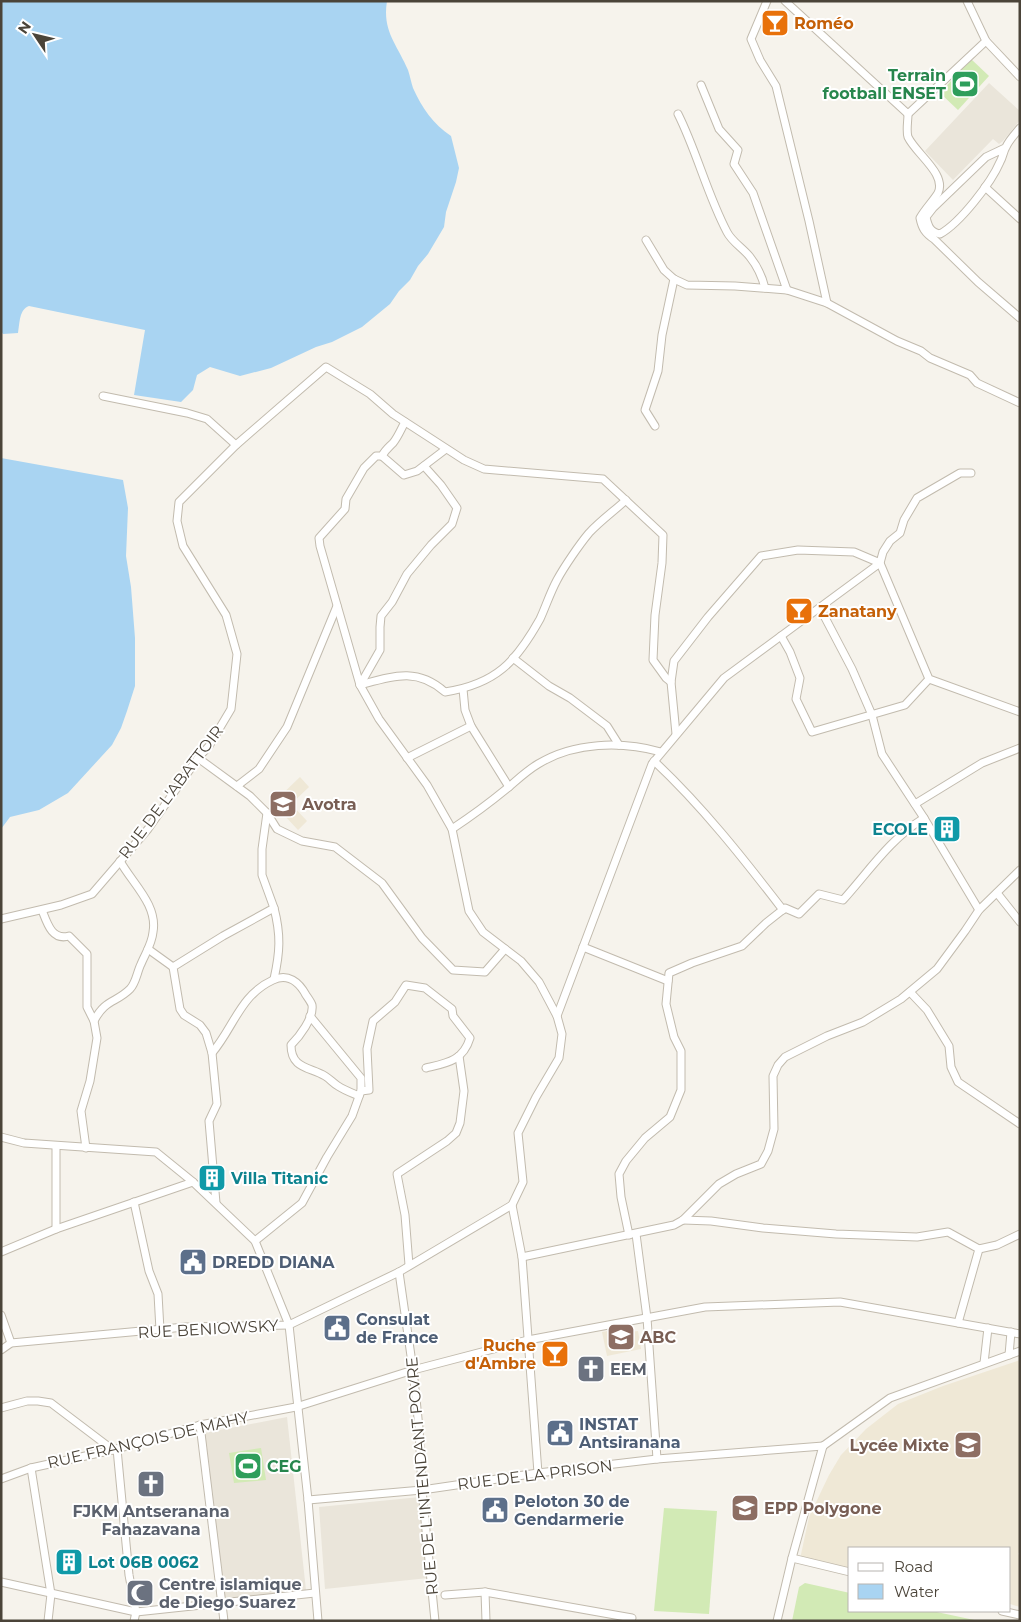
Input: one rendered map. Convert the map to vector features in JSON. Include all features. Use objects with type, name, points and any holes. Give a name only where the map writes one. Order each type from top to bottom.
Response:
[{"type":"street","points":[[767,1],[751,38],[760,60],[776,86],[827,303]]},
{"type":"street","points":[[785,1],[908,114]]},
{"type":"street","points":[[967,1],[986,41],[1020,77]]},
{"type":"street","points":[[986,41],[908,114],[907,134],[914,148],[935,170],[940,181],[938,192],[925,208],[920,218],[922,227],[978,282],[1020,318]]},
{"type":"street","points":[[701,85],[719,129],[738,150],[734,164],[753,193],[787,290]]},
{"type":"street","points":[[678,114],[695,151],[717,213],[728,235],[750,257],[761,273],[765,288]]},
{"type":"street","points":[[1005,148],[986,157],[933,208],[926,217],[929,228],[940,234],[948,230],[985,187],[1001,162],[1005,148],[1020,128]]},
{"type":"street","points":[[985,187],[1020,219]]},
{"type":"street","points":[[646,240],[664,270],[674,279],[687,285],[787,290],[827,303],[889,337],[921,351],[930,358],[970,374],[977,383],[1020,404]]},
{"type":"street","points":[[655,426],[645,410],[658,370],[662,335],[674,279]]},
{"type":"street","name":"RUE DE L'ABATTOIR","points":[[1,919],[42,910],[92,894],[148,829],[198,758],[209,746],[231,709],[237,654],[226,615],[183,546],[177,521],[180,502],[236,445],[326,367],[370,394],[392,414],[405,422]]},
{"type":"street","points":[[103,396],[187,413],[207,419],[236,445]]},
{"type":"street","points":[[382,456],[386,448],[396,438],[405,422],[464,460],[484,469],[603,479],[663,535],[662,564],[655,616],[653,660],[671,682]]},
{"type":"street","points":[[446,448],[417,471],[404,475],[382,456],[376,456],[364,468],[346,499],[345,509],[319,538],[360,685],[378,719],[427,785],[452,829],[469,910],[484,932],[521,961],[539,982],[557,1016],[562,1034],[559,1058],[518,1133],[523,1182],[512,1205],[522,1257],[538,1472]]},
{"type":"street","points":[[360,685],[380,650],[381,616],[392,602],[407,574],[431,545],[452,524],[457,508],[441,485],[424,466]]},
{"type":"street","points":[[557,1016],[654,762],[661,752],[724,678],[880,563],[883,552],[900,533],[904,520],[917,498],[960,472],[971,473]]},
{"type":"street","points":[[360,685],[388,677],[410,675],[435,683],[446,692],[463,689],[483,682],[500,672],[520,651],[540,619],[557,580],[589,534],[626,500]]},
{"type":"street","points":[[676,734],[671,682],[674,661],[708,617],[761,556],[798,550],[854,552],[880,563],[929,679],[1020,712]]},
{"type":"street","points":[[237,786],[259,769],[287,727],[337,606]]},
{"type":"street","points":[[820,608],[852,669],[872,715],[882,754],[924,818],[979,910]]},
{"type":"street","points":[[781,636],[790,652],[800,678],[796,699],[812,732],[905,705],[929,679]]},
{"type":"street","points":[[513,658],[607,726],[619,745]]},
{"type":"street","points":[[463,689],[464,710],[471,726],[509,787]]},
{"type":"street","points":[[407,758],[471,726]]},
{"type":"street","points":[[452,829],[482,809],[537,764],[562,752],[593,746],[619,745],[640,746],[661,752]]},
{"type":"street","points":[[915,804],[982,764],[1020,748]]},
{"type":"street","points":[[198,758],[250,796],[267,812],[278,829],[302,840],[336,847],[382,884],[422,938],[453,970],[485,972],[505,949]]},
{"type":"street","points":[[654,762],[690,797],[726,837],[783,910]]},
{"type":"street","points":[[267,812],[262,849],[262,875],[274,908],[280,938],[279,956],[274,979]]},
{"type":"street","points":[[657,1459],[647,1318],[633,1234],[622,1197],[619,1174],[626,1161],[645,1138],[670,1116],[681,1090],[681,1051],[674,1037],[666,1004],[669,973],[742,946],[785,908],[799,914],[819,894],[843,900],[892,841],[907,828],[924,818]]},
{"type":"street","points":[[94,1021],[100,1009],[132,988],[153,933],[154,920],[142,894],[120,861]]},
{"type":"street","points":[[522,1257],[674,1225],[683,1220],[719,1184],[736,1174],[761,1164],[768,1151],[774,1129],[773,1076],[778,1065],[785,1058],[827,1036],[863,1022],[901,1000],[937,969],[979,910],[1020,870]]},
{"type":"street","points":[[997,893],[1020,922]]},
{"type":"street","points":[[173,967],[223,936],[274,908]]},
{"type":"street","points":[[42,910],[50,930],[57,937],[69,936],[87,954],[87,1007],[94,1021],[97,1038],[90,1081],[81,1111],[86,1148]]},
{"type":"street","points":[[583,947],[668,981]]},
{"type":"street","points":[[148,949],[173,967],[180,1009],[184,1015],[200,1026],[206,1033],[212,1052],[217,1104],[209,1122],[216,1203]]},
{"type":"street","points":[[212,1052],[223,1041],[244,1003],[252,993],[274,979],[284,977],[293,979],[302,986],[312,1005],[310,1016],[298,1038],[291,1045],[291,1053],[299,1065],[326,1077],[336,1086],[360,1094],[369,1090],[367,1049],[373,1021],[395,1002],[406,986],[425,988],[452,1009],[453,1016],[470,1038],[467,1049],[453,1061],[426,1068]]},
{"type":"street","points":[[910,992],[927,1010],[949,1046],[951,1067],[958,1082],[1020,1124]]},
{"type":"street","points":[[255,1241],[302,1203],[352,1116],[360,1094],[361,1078],[310,1016]]},
{"type":"street","points":[[410,1265],[405,1215],[397,1174],[456,1133],[460,1123],[464,1091],[459,1056]]},
{"type":"street","points":[[1,1137],[24,1143],[156,1152],[193,1182],[255,1241],[288,1325],[308,1500],[314,1593],[318,1621]]},
{"type":"street","points":[[56,1146],[56,1229]]},
{"type":"street","points":[[1,1252],[56,1229],[193,1182]]},
{"type":"street","points":[[134,1202],[149,1271],[158,1294],[160,1330]]},
{"type":"street","name":"RUE BENIOWSKY","points":[[11,1343],[185,1327],[288,1325],[400,1272],[512,1205]]},
{"type":"street","points":[[683,1220],[711,1221],[763,1228],[836,1234],[917,1237],[948,1232],[979,1249],[997,1245],[1020,1234]]},
{"type":"street","points":[[958,1323],[979,1249]]},
{"type":"street","name":"RUE DE L'INTENDANT POVRE","points":[[400,1272],[419,1428],[422,1490],[435,1621]]},
{"type":"street","name":"RUE FRANÇOIS DE MAHY","points":[[1,1479],[31,1468],[115,1449],[200,1425],[296,1407],[413,1370],[528,1340],[706,1307],[840,1302],[1020,1334]]},
{"type":"street","points":[[1,1315],[11,1343],[1,1350]]},
{"type":"street","points":[[984,1364],[988,1328]]},
{"type":"street","points":[[1009,1354],[1011,1332]]},
{"type":"street","points":[[777,1621],[792,1558],[823,1446],[890,1398],[1020,1351]]},
{"type":"street","points":[[1,1408],[28,1401],[51,1403],[115,1449],[129,1575],[136,1612],[134,1621]]},
{"type":"street","points":[[200,1425],[224,1621]]},
{"type":"street","name":"RUE DE LA PRISON","points":[[308,1500],[422,1490],[538,1472],[657,1459],[823,1446]]},
{"type":"street","points":[[31,1468],[51,1594],[48,1621]]},
{"type":"street","points":[[792,1558],[848,1572]]},
{"type":"street","points":[[1,1582],[136,1612],[314,1593]]},
{"type":"street","points":[[445,1595],[485,1592],[632,1618]]},
{"type":"street","points":[[485,1592],[486,1621]]},
{"type":"street","points":[[1006,1612],[1020,1615]]},
{"type":"shaded area","points":[[989,83],[1020,111],[1020,120],[1003,141],[999,144],[993,139],[953,180],[925,151]]},
{"type":"shaded area","name":"Avotra","points":[[300,777],[309,787],[291,804],[307,821],[298,830],[273,803]]},
{"type":"shaded area","name":"ABC","points":[[629,1324],[630,1332],[638,1331],[641,1349],[607,1356],[602,1332],[607,1331],[607,1328]]},
{"type":"shaded area","name":"Lycée Mixte","points":[[1020,1360],[1020,1551],[1018,1554],[1020,1555],[1020,1607],[1011,1604],[1011,1547],[848,1547],[848,1570],[800,1559],[809,1517],[841,1455],[866,1429],[898,1404],[943,1386]]},
{"type":"shaded area","points":[[287,1417],[306,1590],[221,1600],[200,1434]]},
{"type":"shaded area","points":[[420,1497],[428,1578],[325,1589],[319,1507]]},
{"type":"green space","name":"Terrain football ENSET","points":[[971,59],[989,76],[958,110],[940,93]]},
{"type":"green space","name":"CEG","points":[[261,1448],[266,1480],[234,1483],[229,1453]]},
{"type":"green space","points":[[664,1508],[717,1511],[709,1614],[654,1611]]},
{"type":"green space","points":[[805,1583],[848,1593],[848,1612],[937,1612],[979,1621],[792,1621],[799,1587]]},
{"type":"water","points":[[1,1],[387,1],[386,12],[389,29],[408,70],[413,88],[429,115],[451,136],[459,168],[446,212],[444,227],[410,280],[390,304],[362,327],[271,368],[240,376],[210,367],[197,375],[193,390],[181,402],[134,395],[145,330],[29,306],[23,310],[18,333],[3,334],[1,331]]},
{"type":"water","points":[[1,458],[123,480],[128,508],[126,556],[131,587],[135,638],[135,686],[121,728],[112,745],[68,793],[39,810],[10,817],[1,829]]},
{"type":"place","name":"Roméo","points":[[775,23]]},
{"type":"place","name":"Terrain football ENSET","points":[[965,84]]},
{"type":"place","name":"Zanatany","points":[[799,611]]},
{"type":"place","name":"Avotra","points":[[283,804]]},
{"type":"place","name":"ECOLE","points":[[947,829]]},
{"type":"place","name":"Villa Titanic","points":[[212,1178]]},
{"type":"place","name":"DREDD DIANA","points":[[193,1262]]},
{"type":"place","name":"Consulat de France","points":[[337,1328]]},
{"type":"place","name":"ABC","points":[[621,1337]]},
{"type":"place","name":"Ruche d'Ambre","points":[[555,1354]]},
{"type":"place","name":"EEM","points":[[591,1369]]},
{"type":"place","name":"INSTAT Antsiranana","points":[[560,1433]]},
{"type":"place","name":"Lycée Mixte","points":[[968,1445]]},
{"type":"place","name":"CEG","points":[[248,1466]]},
{"type":"place","name":"FJKM Antseranana Fahazavana","points":[[151,1484]]},
{"type":"place","name":"EPP Polygone","points":[[745,1508]]},
{"type":"place","name":"Peloton 30 de Gendarmerie","points":[[495,1510]]},
{"type":"place","name":"Lot 06B 0062","points":[[69,1562]]},
{"type":"place","name":"Centre islamique de Diego Suarez","points":[[140,1593]]}]
